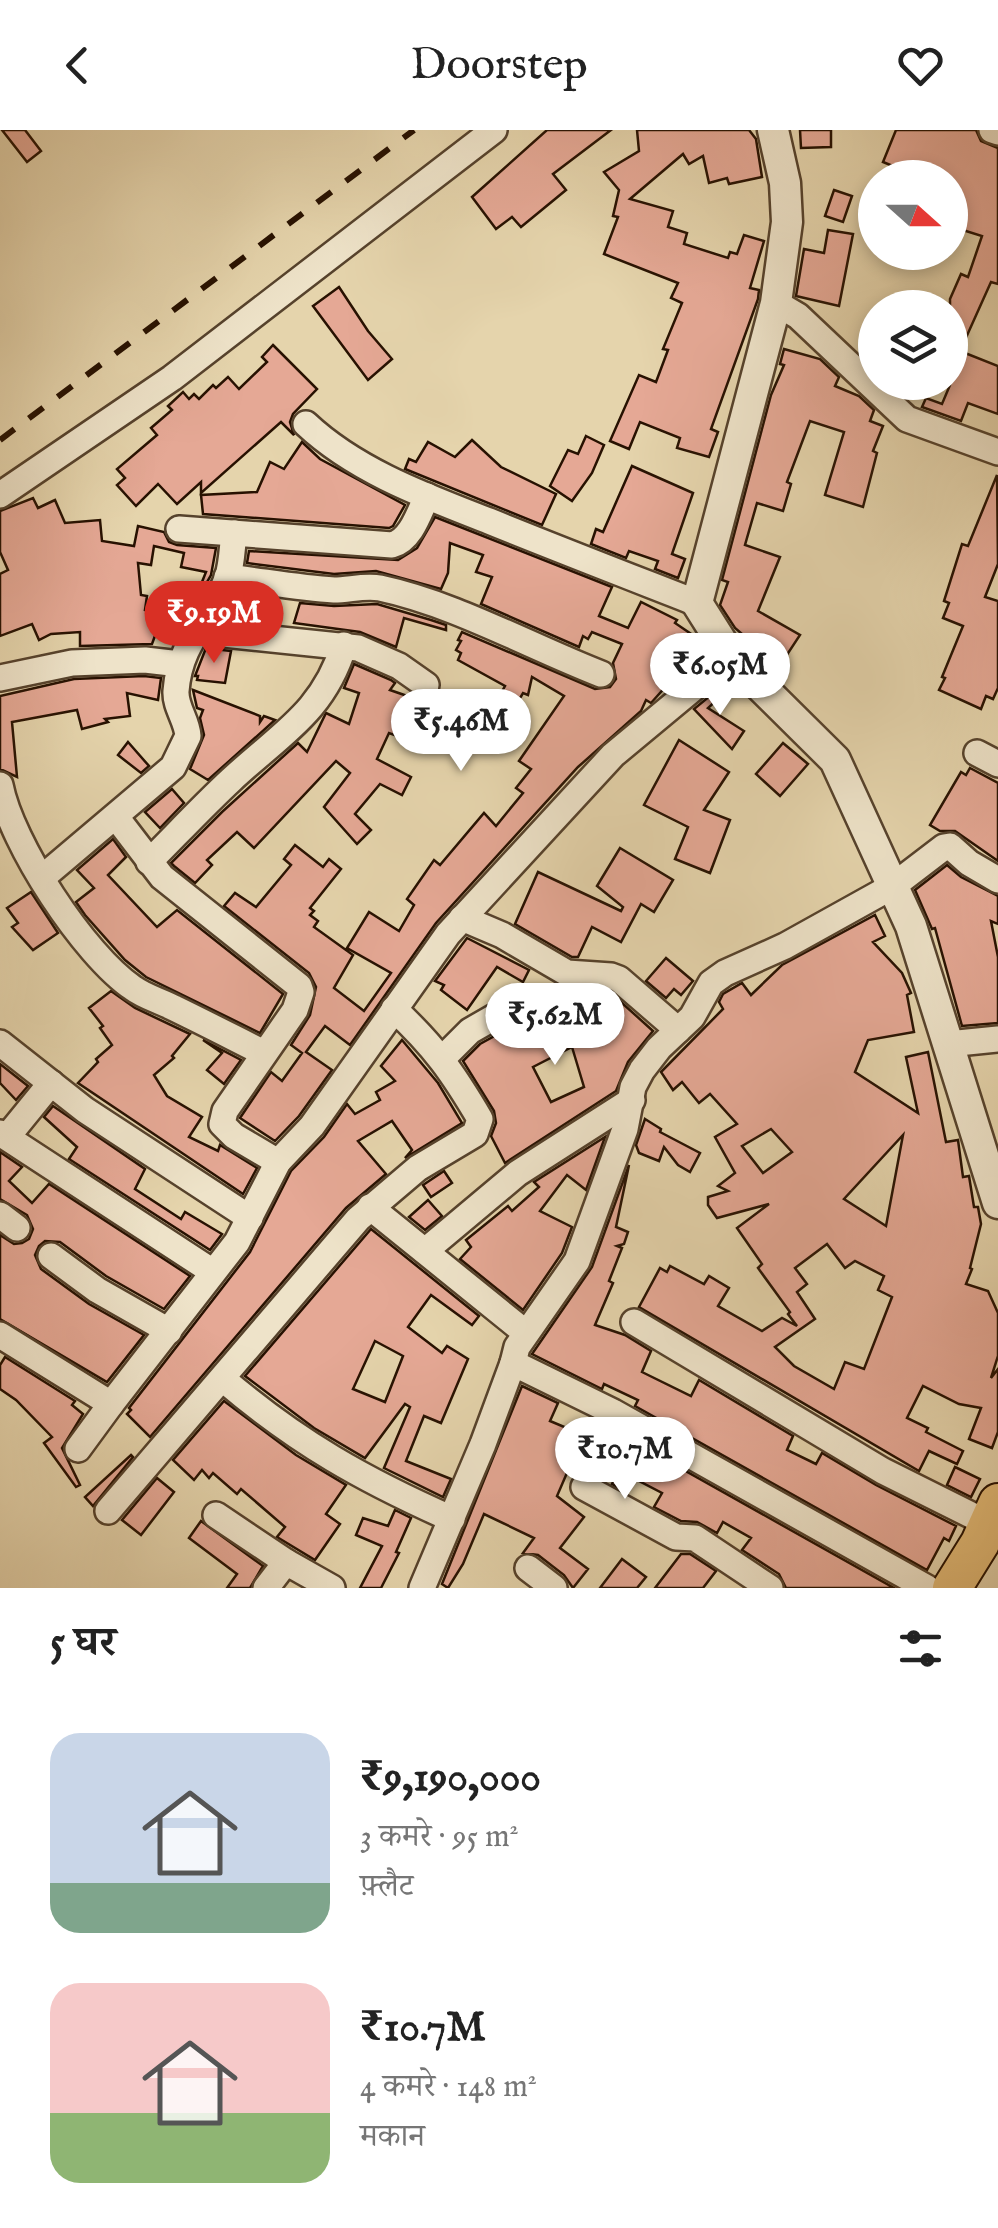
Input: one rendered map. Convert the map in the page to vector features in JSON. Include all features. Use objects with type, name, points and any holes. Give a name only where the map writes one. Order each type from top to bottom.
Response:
[{"type":"main road","points":[[952,1588],[994,1514]]},
{"type":"street","points":[[0,494],[172,378],[494,130]]},
{"type":"street","points":[[697,603],[776,304],[787,222],[785,183],[773,130]]},
{"type":"street","points":[[776,304],[798,316],[907,420],[998,452]]},
{"type":"street","points":[[306,424],[352,458],[427,496],[697,603],[731,657],[835,760],[910,926],[998,1203]]},
{"type":"street","points":[[178,529],[400,544],[427,496]]},
{"type":"street","points":[[43,877],[173,767],[184,746],[187,728],[176,696],[180,664],[227,577],[234,533]]},
{"type":"street","points":[[227,577],[337,590],[373,586],[416,596],[601,674]]},
{"type":"street","points":[[195,631],[344,645],[378,655],[426,685]]},
{"type":"street","points":[[149,862],[319,700],[335,675],[344,645]]},
{"type":"street","points":[[78,1449],[237,1242],[278,1162],[312,1126],[462,918],[613,755],[731,657]]},
{"type":"street","points":[[0,678],[72,662],[145,660],[180,664]]},
{"type":"street","points":[[0,785],[11,826],[68,916],[115,975],[137,992],[264,1053]]},
{"type":"street","points":[[116,817],[162,877],[299,986],[300,999],[295,1010],[225,1112],[222,1124],[234,1136],[278,1162]]},
{"type":"street","points":[[422,1588],[526,1333],[577,1261],[628,1120],[633,1087],[642,1070],[692,1016],[711,983],[894,886],[944,847],[950,846],[998,880]]},
{"type":"street","points":[[462,918],[502,935],[567,973],[619,980],[678,1030]]},
{"type":"street","points":[[442,1058],[470,1031],[526,998]]},
{"type":"street","points":[[108,1512],[370,1207],[418,1168],[475,1134],[480,1119],[442,1058],[394,1010]]},
{"type":"street","points":[[948,1044],[998,1039]]},
{"type":"street","points":[[0,1043],[85,1110],[250,1218]]},
{"type":"street","points":[[51,1084],[3,1135],[213,1272]]},
{"type":"street","points":[[424,1252],[518,1172],[632,1100]]},
{"type":"street","points":[[370,1207],[526,1333]]},
{"type":"street","points":[[51,1256],[98,1290],[169,1332]]},
{"type":"street","points":[[634,1322],[884,1471],[994,1514]]},
{"type":"street","points":[[0,1335],[111,1404]]},
{"type":"street","points":[[513,1362],[612,1412],[927,1588]]},
{"type":"street","points":[[224,1380],[317,1452],[452,1519]]},
{"type":"street","points":[[584,1487],[676,1538],[695,1538],[770,1588]]},
{"type":"street","points":[[216,1515],[332,1588]]},
{"type":"street","points":[[266,1588],[286,1562]]},
{"type":"street","points":[[528,1568],[554,1588]]},
{"type":"building","points":[[2,130],[25,130],[41,151],[27,162]]},
{"type":"building","points":[[547,130],[611,130],[553,174],[566,190],[521,227],[512,217],[496,229],[472,197]]},
{"type":"building","points":[[637,130],[749,130],[756,139],[762,177],[729,184],[727,178],[709,183],[703,156],[689,164],[683,154],[630,199],[673,211],[668,227],[687,233],[684,244],[728,258],[730,252],[737,254],[744,235],[764,241],[750,288],[759,290],[758,299],[711,429],[718,432],[709,457],[677,448],[680,438],[640,422],[629,449],[610,441],[639,375],[656,382],[668,350],[663,349],[682,303],[671,298],[678,283],[604,254],[618,217],[613,216],[619,190],[604,172],[639,151]]},
{"type":"building","points":[[800,130],[831,130],[831,147],[801,148]]},
{"type":"building","points":[[896,130],[976,130],[981,141],[998,148],[998,284],[991,282],[968,333],[968,290],[954,290],[961,274],[968,277],[982,236],[968,232],[968,160],[884,160]]},
{"type":"building","points":[[834,190],[852,196],[843,222],[825,216]]},
{"type":"building","points":[[828,230],[853,234],[839,306],[796,296],[804,249],[824,253]]},
{"type":"building","points":[[339,287],[392,359],[368,380],[313,306]]},
{"type":"building","points":[[273,345],[317,389],[293,414],[290,422],[294,435],[281,422],[201,493],[201,482],[177,504],[158,484],[136,506],[117,485],[125,478],[117,469],[157,435],[151,428],[172,410],[168,406],[183,392],[189,399],[194,394],[199,399],[228,377],[239,389],[267,362],[262,357]]},
{"type":"building","points":[[784,349],[820,359],[839,377],[835,386],[858,396],[858,400],[874,410],[870,421],[883,426],[873,451],[877,453],[863,507],[825,495],[844,432],[810,421],[787,482],[791,484],[783,511],[757,503],[745,545],[780,557],[758,611],[800,635],[777,670],[746,645],[749,640],[735,628],[720,605],[728,582],[722,580],[771,395],[784,365],[780,364]]},
{"type":"building","points":[[968,354],[998,366],[998,414],[968,403],[961,421],[922,407],[925,400],[942,404],[944,400],[968,400]]},
{"type":"building","points":[[586,436],[604,445],[592,473],[572,501],[550,486],[568,450],[578,454]]},
{"type":"building","points":[[472,440],[501,467],[556,494],[542,525],[405,469],[409,459],[416,462],[428,442],[455,457]]},
{"type":"building","points":[[302,442],[320,459],[405,505],[393,526],[203,514],[201,495],[257,492],[270,462],[284,469]]},
{"type":"building","points":[[632,466],[693,493],[672,554],[685,559],[678,578],[655,569],[658,561],[629,551],[626,558],[591,544],[596,529],[603,532]]},
{"type":"building","points":[[997,475],[998,564],[985,597],[998,601],[998,688],[993,699],[986,696],[981,709],[939,690],[963,626],[943,618],[949,603],[944,601],[962,544],[968,546]]},
{"type":"building","points":[[33,498],[38,508],[55,500],[65,523],[100,520],[102,541],[134,546],[138,526],[164,532],[169,542],[177,545],[216,548],[211,575],[190,612],[206,572],[181,567],[184,553],[154,546],[151,565],[138,563],[141,595],[147,596],[145,610],[163,614],[152,644],[80,646],[80,632],[51,634],[39,640],[32,624],[0,636],[0,574],[8,570],[0,552],[0,511]]},
{"type":"building","points":[[435,517],[612,587],[599,616],[628,628],[641,602],[677,620],[675,623],[697,638],[697,644],[708,655],[672,685],[669,683],[651,703],[646,700],[641,711],[578,767],[436,923],[350,1045],[325,1026],[306,1052],[332,1070],[299,1116],[275,1141],[240,1118],[271,1072],[282,1081],[302,1053],[291,1045],[310,1015],[316,987],[309,973],[224,906],[235,893],[256,907],[291,865],[284,859],[295,845],[323,867],[329,859],[341,869],[310,908],[314,911],[310,915],[318,921],[314,927],[353,955],[334,988],[364,1011],[391,973],[347,948],[369,912],[399,931],[414,905],[407,899],[434,860],[440,865],[484,813],[496,826],[523,793],[516,788],[531,769],[519,761],[564,696],[532,677],[528,695],[523,693],[505,724],[489,715],[505,686],[458,660],[461,653],[456,650],[462,632],[595,689],[610,687],[616,679],[613,663],[622,644],[592,632],[588,639],[583,636],[579,647],[481,604],[492,577],[476,572],[483,555],[450,543],[448,573],[441,589],[376,571],[334,574],[247,563],[249,551],[398,560],[417,548]]},
{"type":"building","points":[[238,595],[266,599],[264,622],[225,618]]},
{"type":"building","points":[[300,603],[377,604],[446,625],[446,630],[404,618],[396,647],[360,632],[294,623]]},
{"type":"building","points":[[206,648],[231,651],[225,683],[197,680],[195,676]]},
{"type":"building","points":[[354,664],[391,680],[395,683],[390,690],[416,699],[400,737],[389,733],[377,759],[411,777],[402,795],[380,784],[355,814],[371,830],[357,844],[324,807],[350,773],[336,761],[254,848],[237,832],[207,860],[212,865],[195,883],[171,863],[298,743],[307,752],[326,713],[349,724],[359,693],[344,688]]},
{"type":"building","points":[[161,678],[158,700],[127,693],[130,716],[105,719],[108,722],[82,729],[77,710],[12,722],[17,777],[0,769],[0,696],[74,679]]},
{"type":"building","points":[[728,681],[733,685],[708,708],[744,731],[732,749],[694,709]]},
{"type":"building","points":[[193,690],[260,716],[260,722],[264,716],[275,720],[208,780],[190,769],[204,735],[200,718],[203,710],[197,708]]},
{"type":"building","points":[[679,740],[729,772],[704,810],[730,820],[710,873],[675,859],[688,827],[644,805]]},
{"type":"building","points":[[128,742],[149,766],[141,773],[118,755]]},
{"type":"building","points":[[783,743],[808,764],[780,796],[756,774]]},
{"type":"building","points":[[970,768],[998,783],[998,861],[955,831],[940,831],[930,825],[961,772],[966,775]]},
{"type":"building","points":[[172,789],[184,803],[160,828],[145,812]]},
{"type":"building","points":[[113,839],[126,857],[108,875],[157,927],[177,910],[283,994],[260,1033],[146,977],[125,960],[85,915],[76,902],[94,888],[77,870]]},
{"type":"building","points":[[620,848],[673,880],[654,912],[641,904],[621,942],[592,927],[578,957],[572,957],[515,924],[538,872],[621,911],[623,907],[597,886]]},
{"type":"building","points":[[947,865],[998,896],[998,924],[991,921],[998,957],[998,1023],[962,1026],[935,928],[932,929],[915,890]]},
{"type":"building","points":[[31,892],[58,933],[33,950],[12,927],[18,923],[7,908]]},
{"type":"building","points":[[875,915],[885,936],[873,942],[902,973],[911,993],[907,995],[914,1032],[868,1040],[855,1072],[918,1113],[906,1057],[928,1052],[946,1142],[958,1140],[963,1177],[969,1176],[974,1207],[978,1207],[981,1224],[966,1284],[988,1291],[998,1313],[998,1356],[991,1378],[998,1369],[998,1432],[992,1448],[969,1439],[981,1408],[959,1404],[923,1386],[907,1418],[963,1451],[957,1464],[929,1451],[919,1471],[639,1307],[660,1268],[667,1272],[670,1266],[704,1284],[709,1276],[729,1288],[718,1306],[762,1331],[782,1318],[797,1326],[737,1228],[769,1204],[717,1218],[708,1205],[708,1197],[728,1191],[718,1186],[735,1173],[715,1137],[737,1124],[710,1094],[699,1103],[682,1082],[673,1090],[661,1072],[723,1009],[719,1002],[723,994],[742,983],[751,995],[782,965]],"holes":[[[771,1129],[792,1152],[763,1173],[742,1146]],[[903,1135],[886,1226],[844,1199]],[[827,1244],[845,1268],[855,1261],[884,1276],[878,1290],[892,1297],[864,1369],[845,1362],[834,1389],[794,1366],[775,1347],[815,1319],[797,1292],[807,1284],[795,1268]]]},
{"type":"building","points":[[467,938],[529,970],[523,982],[497,967],[467,1010],[441,990],[444,985],[435,981]]},
{"type":"building","points":[[666,958],[693,981],[681,995],[674,989],[666,998],[646,981]]},
{"type":"building","points":[[580,990],[611,993],[653,1031],[628,1062],[616,1091],[505,1163],[491,1136],[496,1123],[494,1111],[463,1061],[480,1044],[500,1033],[503,1039],[529,1025],[526,1018],[542,1002],[549,1017],[570,1006]],"holes":[[[572,1047],[584,1087],[551,1102],[533,1067]]]},
{"type":"building","points":[[111,991],[135,1008],[190,1034],[174,1058],[154,1075],[167,1096],[202,1117],[189,1137],[218,1151],[220,1145],[257,1168],[243,1194],[78,1083],[112,1045],[89,1008]]},
{"type":"building","points":[[203,1040],[241,1060],[224,1084],[207,1070],[222,1053]]},
{"type":"building","points":[[402,1040],[438,1083],[462,1123],[405,1158],[412,1150],[392,1121],[358,1141],[386,1174],[346,1208],[150,1437],[127,1414],[129,1408],[250,1252],[291,1171],[324,1137],[347,1104],[355,1114],[380,1100],[376,1092],[395,1081],[381,1066]]},
{"type":"building","points":[[0,1064],[28,1086],[16,1100],[0,1083]]},
{"type":"building","points":[[53,1106],[145,1169],[135,1189],[181,1219],[185,1212],[222,1234],[210,1250],[69,1159],[77,1147],[44,1117]]},
{"type":"building","points":[[645,1119],[660,1132],[700,1153],[690,1172],[678,1165],[664,1147],[659,1161],[639,1153],[636,1145]]},
{"type":"building","points":[[605,1137],[586,1190],[567,1175],[540,1211],[572,1227],[562,1253],[523,1310],[460,1259],[471,1247],[466,1240],[508,1206],[512,1211],[539,1187],[534,1182]]},
{"type":"building","points":[[0,1152],[22,1167],[9,1181],[32,1203],[49,1184],[190,1276],[164,1309],[106,1276],[60,1242],[45,1241],[39,1246],[35,1255],[41,1269],[89,1304],[144,1335],[107,1382],[0,1319],[0,1235],[14,1244],[22,1243],[29,1239],[33,1229],[27,1215],[0,1199]]},
{"type":"building","points":[[629,1165],[616,1227],[628,1232],[624,1244],[617,1246],[622,1248],[609,1281],[613,1283],[595,1325],[625,1335],[651,1351],[642,1372],[691,1396],[699,1380],[793,1436],[787,1450],[816,1464],[822,1453],[956,1526],[949,1541],[944,1538],[927,1570],[635,1406],[638,1400],[604,1384],[602,1389],[532,1354],[592,1267]]},
{"type":"building","points":[[444,1171],[452,1183],[431,1197],[423,1185]]},
{"type":"building","points":[[428,1200],[442,1216],[425,1230],[409,1217]]},
{"type":"building","points":[[371,1229],[479,1316],[472,1325],[431,1295],[408,1327],[442,1353],[447,1346],[468,1359],[441,1423],[424,1416],[406,1461],[451,1479],[443,1497],[384,1468],[410,1407],[405,1404],[365,1458],[314,1428],[245,1376]],"holes":[[[375,1341],[403,1356],[385,1402],[353,1389]]]},
{"type":"building","points":[[5,1357],[75,1401],[72,1405],[83,1414],[62,1448],[80,1485],[76,1487],[44,1443],[52,1437],[0,1389],[0,1365]]},
{"type":"building","points":[[522,1386],[558,1403],[550,1421],[607,1445],[609,1441],[621,1446],[625,1437],[894,1588],[786,1588],[779,1574],[742,1550],[751,1538],[723,1522],[717,1533],[697,1522],[681,1521],[654,1507],[662,1493],[633,1478],[625,1491],[612,1484],[619,1471],[576,1452],[557,1496],[584,1517],[560,1548],[588,1569],[573,1588],[564,1575],[538,1555],[523,1553],[534,1538],[484,1514],[448,1588],[442,1584]]},
{"type":"building","points":[[224,1401],[296,1455],[346,1485],[326,1514],[340,1524],[315,1560],[277,1537],[285,1527],[241,1489],[237,1494],[213,1473],[209,1478],[202,1470],[194,1480],[173,1460]]},
{"type":"building","points":[[133,1457],[93,1506],[85,1497]]},
{"type":"building","points":[[955,1467],[980,1479],[971,1497],[947,1485]]},
{"type":"building","points":[[157,1478],[174,1492],[141,1535],[122,1520]]},
{"type":"building","points":[[395,1510],[411,1518],[396,1552],[399,1553],[381,1588],[360,1588],[382,1546],[356,1535],[363,1518],[388,1526]]},
{"type":"building","points":[[201,1521],[263,1566],[250,1588],[227,1588],[237,1574],[189,1538]]},
{"type":"building","points":[[681,1554],[690,1554],[716,1571],[703,1588],[655,1588]]},
{"type":"building","points":[[622,1559],[646,1577],[637,1588],[600,1588]]},
{"type":"railway","points":[[0,440],[414,130]]}]
